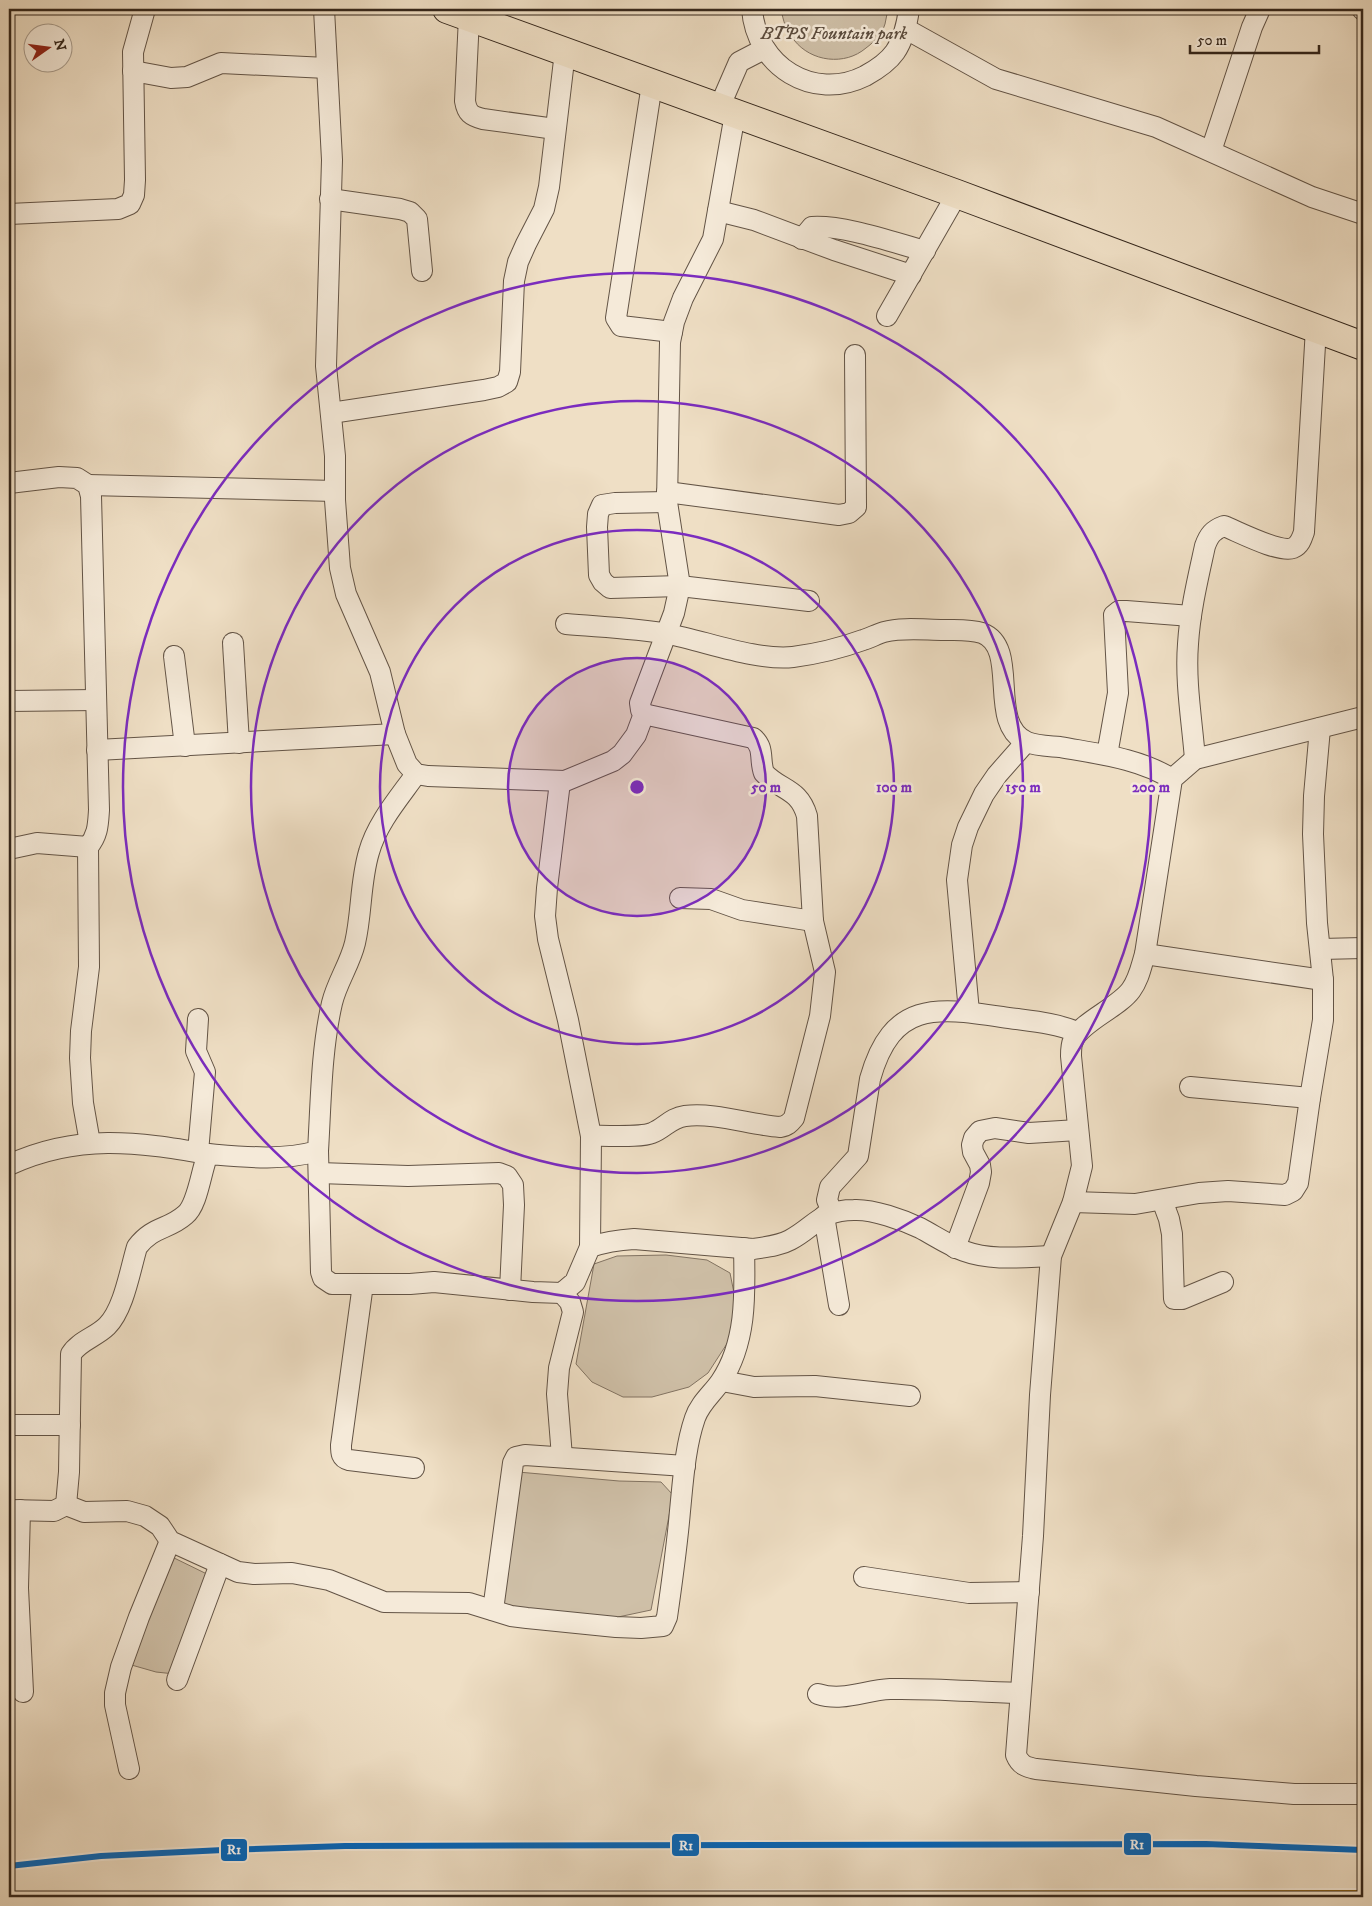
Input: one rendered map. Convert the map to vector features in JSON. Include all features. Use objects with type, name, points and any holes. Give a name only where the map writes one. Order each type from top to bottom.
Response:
[{"type":"main road","points":[[458,13],[957,194],[1363,346]]},
{"type":"street","points":[[9,214],[118,208],[130,204],[134,195],[135,180],[133,52],[145,9]]},
{"type":"street","points":[[324,9],[332,160],[326,366],[334,456],[340,568],[346,594],[380,672],[395,734],[407,764],[416,774],[560,782],[613,761],[630,744],[644,716]]},
{"type":"street","points":[[752,9],[753,24],[764,49],[781,68],[804,81],[829,85],[854,82],[877,70],[895,52],[906,29],[909,9]]},
{"type":"street","points":[[1211,152],[1249,36],[1260,9]]},
{"type":"street","points":[[458,13],[466,110],[472,116],[483,119],[556,129]]},
{"type":"street","points":[[906,29],[996,79],[1156,127],[1312,196],[1363,214]]},
{"type":"street","points":[[644,716],[640,703],[674,613],[680,586],[667,497],[670,342],[674,322],[683,298],[713,239],[718,211],[727,111],[739,62],[764,49]]},
{"type":"street","points":[[330,413],[484,390],[498,387],[507,382],[510,372],[514,281],[518,262],[544,208],[549,187],[565,52]]},
{"type":"street","points":[[132,71],[171,78],[187,77],[221,63],[327,68]]},
{"type":"street","points":[[652,84],[616,318],[621,326],[672,332]]},
{"type":"street","points":[[887,316],[957,194]]},
{"type":"street","points":[[330,200],[410,212],[416,219],[422,271]]},
{"type":"street","points":[[718,211],[754,220],[802,239],[911,275]]},
{"type":"street","points":[[802,239],[812,227],[821,226],[840,229],[925,251]]},
{"type":"street","points":[[1195,759],[1188,672],[1188,646],[1191,616],[1205,546],[1209,535],[1216,529],[1224,526],[1282,548],[1294,548],[1301,541],[1304,532],[1316,328]]},
{"type":"street","points":[[809,601],[680,586],[610,588],[599,575],[598,514],[602,505],[667,497],[839,515],[849,513],[856,507],[855,355]]},
{"type":"street","points":[[9,483],[59,477],[77,478],[88,484],[335,491]]},
{"type":"street","points":[[88,484],[91,496],[98,828],[95,838],[88,847],[89,967],[81,1031],[80,1058],[83,1103],[90,1142]]},
{"type":"street","points":[[1107,755],[1118,693],[1114,615],[1120,611],[1126,611],[1191,616]]},
{"type":"street","points":[[566,624],[666,634],[776,658],[861,641],[884,632],[902,630],[968,630],[982,633],[991,639],[1001,662],[1006,714],[1009,724],[1026,742],[1107,755],[1145,765],[1172,779]]},
{"type":"street","points":[[233,643],[239,742]]},
{"type":"street","points":[[174,656],[185,746]]},
{"type":"street","points":[[9,701],[96,700]]},
{"type":"street","points":[[590,1136],[650,1134],[677,1117],[687,1115],[723,1118],[780,1127],[791,1122],[794,1118],[820,1016],[824,987],[824,965],[813,921],[805,808],[796,795],[764,773],[761,748],[758,742],[742,735],[648,715],[644,716]]},
{"type":"street","points":[[1363,717],[1195,759],[1172,779],[1145,954],[1139,975],[1130,991],[1121,1000],[1077,1032],[1072,1041],[1071,1056],[1082,1166],[1073,1202],[1051,1256],[1040,1395],[1029,1592],[1016,1754],[1018,1761],[1025,1767],[1045,1770],[1294,1794],[1363,1794]]},
{"type":"street","points":[[1073,1202],[1135,1204],[1199,1193],[1228,1191],[1285,1195],[1293,1191],[1298,1183],[1322,1032],[1323,980],[1313,834],[1314,796],[1320,728]]},
{"type":"street","points":[[97,750],[395,734]]},
{"type":"street","points":[[969,1012],[957,880],[962,845],[968,826],[984,794],[1026,742]]},
{"type":"street","points":[[416,774],[383,820],[369,851],[364,869],[358,931],[352,954],[333,1000],[328,1022],[318,1151],[321,1272],[323,1278],[332,1284],[434,1282],[562,1293],[575,1282],[590,1247],[590,1136],[568,1020],[548,939],[545,916],[560,782]]},
{"type":"street","points":[[9,849],[37,843],[88,847]]},
{"type":"street","points":[[680,898],[711,899],[742,910],[813,921]]},
{"type":"street","points":[[1320,949],[1363,948]]},
{"type":"street","points":[[1145,954],[1323,980]]},
{"type":"street","points":[[839,1305],[827,1194],[830,1187],[858,1156],[870,1079],[878,1056],[891,1035],[903,1024],[923,1013],[948,1010],[1053,1024],[1077,1032]]},
{"type":"street","points":[[66,1505],[71,1354],[75,1349],[106,1327],[112,1320],[118,1310],[137,1247],[150,1233],[178,1220],[188,1212],[203,1153],[205,1072],[196,1051],[198,1020]]},
{"type":"street","points":[[1190,1086],[1310,1098]]},
{"type":"street","points":[[955,1248],[979,1183],[980,1165],[973,1152],[972,1145],[974,1138],[980,1131],[995,1128],[1029,1133],[1078,1130]]},
{"type":"street","points":[[9,1165],[48,1150],[90,1142],[148,1144],[203,1153],[277,1158],[302,1156],[318,1151]]},
{"type":"street","points":[[319,1173],[408,1176],[499,1173],[508,1176],[513,1185],[514,1206],[510,1290]]},
{"type":"street","points":[[1162,1200],[1172,1234],[1174,1299],[1182,1299],[1223,1282]]},
{"type":"street","points":[[590,1247],[615,1240],[744,1248],[771,1246],[791,1239],[828,1214],[855,1210],[880,1214],[920,1228],[955,1248],[986,1256],[1051,1256]]},
{"type":"street","points":[[22,1692],[14,1641],[15,1510],[54,1511],[66,1505],[84,1512],[135,1512],[154,1520],[170,1542],[238,1572],[246,1574],[292,1573],[329,1580],[384,1602],[468,1603],[512,1616],[616,1627],[641,1628],[663,1626],[668,1617],[685,1466],[695,1418],[699,1408],[722,1380],[731,1362],[740,1334],[745,1284],[744,1248]]},
{"type":"street","points":[[363,1284],[341,1455],[349,1460],[414,1468]]},
{"type":"street","points":[[562,1293],[570,1302],[573,1312],[558,1376],[557,1405],[562,1457]]},
{"type":"street","points":[[722,1380],[754,1387],[815,1386],[910,1396]]},
{"type":"street","points":[[9,1424],[70,1426]]},
{"type":"street","points":[[493,1610],[516,1457],[525,1455],[685,1466]]},
{"type":"street","points":[[129,1769],[115,1705],[116,1687],[139,1617],[170,1542]]},
{"type":"street","points":[[177,1680],[220,1564]]},
{"type":"street","points":[[864,1577],[969,1593],[1029,1592]]},
{"type":"street","points":[[818,1694],[828,1697],[841,1697],[889,1689],[1020,1693]]},
{"type":"green space","name":"BTPS Fountain park","points":[[781,9],[888,9],[884,28],[866,48],[858,54],[848,57],[828,59],[809,53],[791,37]]},
{"type":"green space","points":[[666,1255],[707,1260],[730,1273],[735,1298],[730,1339],[708,1373],[689,1387],[652,1397],[623,1397],[592,1382],[576,1364],[594,1264],[617,1256]]},
{"type":"green space","points":[[518,1472],[619,1481],[661,1482],[673,1495],[651,1610],[604,1620],[563,1619],[493,1601]]},
{"type":"green space","points":[[168,1555],[213,1577],[184,1675],[156,1672],[128,1664]]},
{"type":"transit line","name":"R1","points":[[9,1866],[101,1856],[345,1846],[1206,1844],[1363,1850]]},
{"type":"transit line","points":[[133,1895],[1363,1893]]}]
